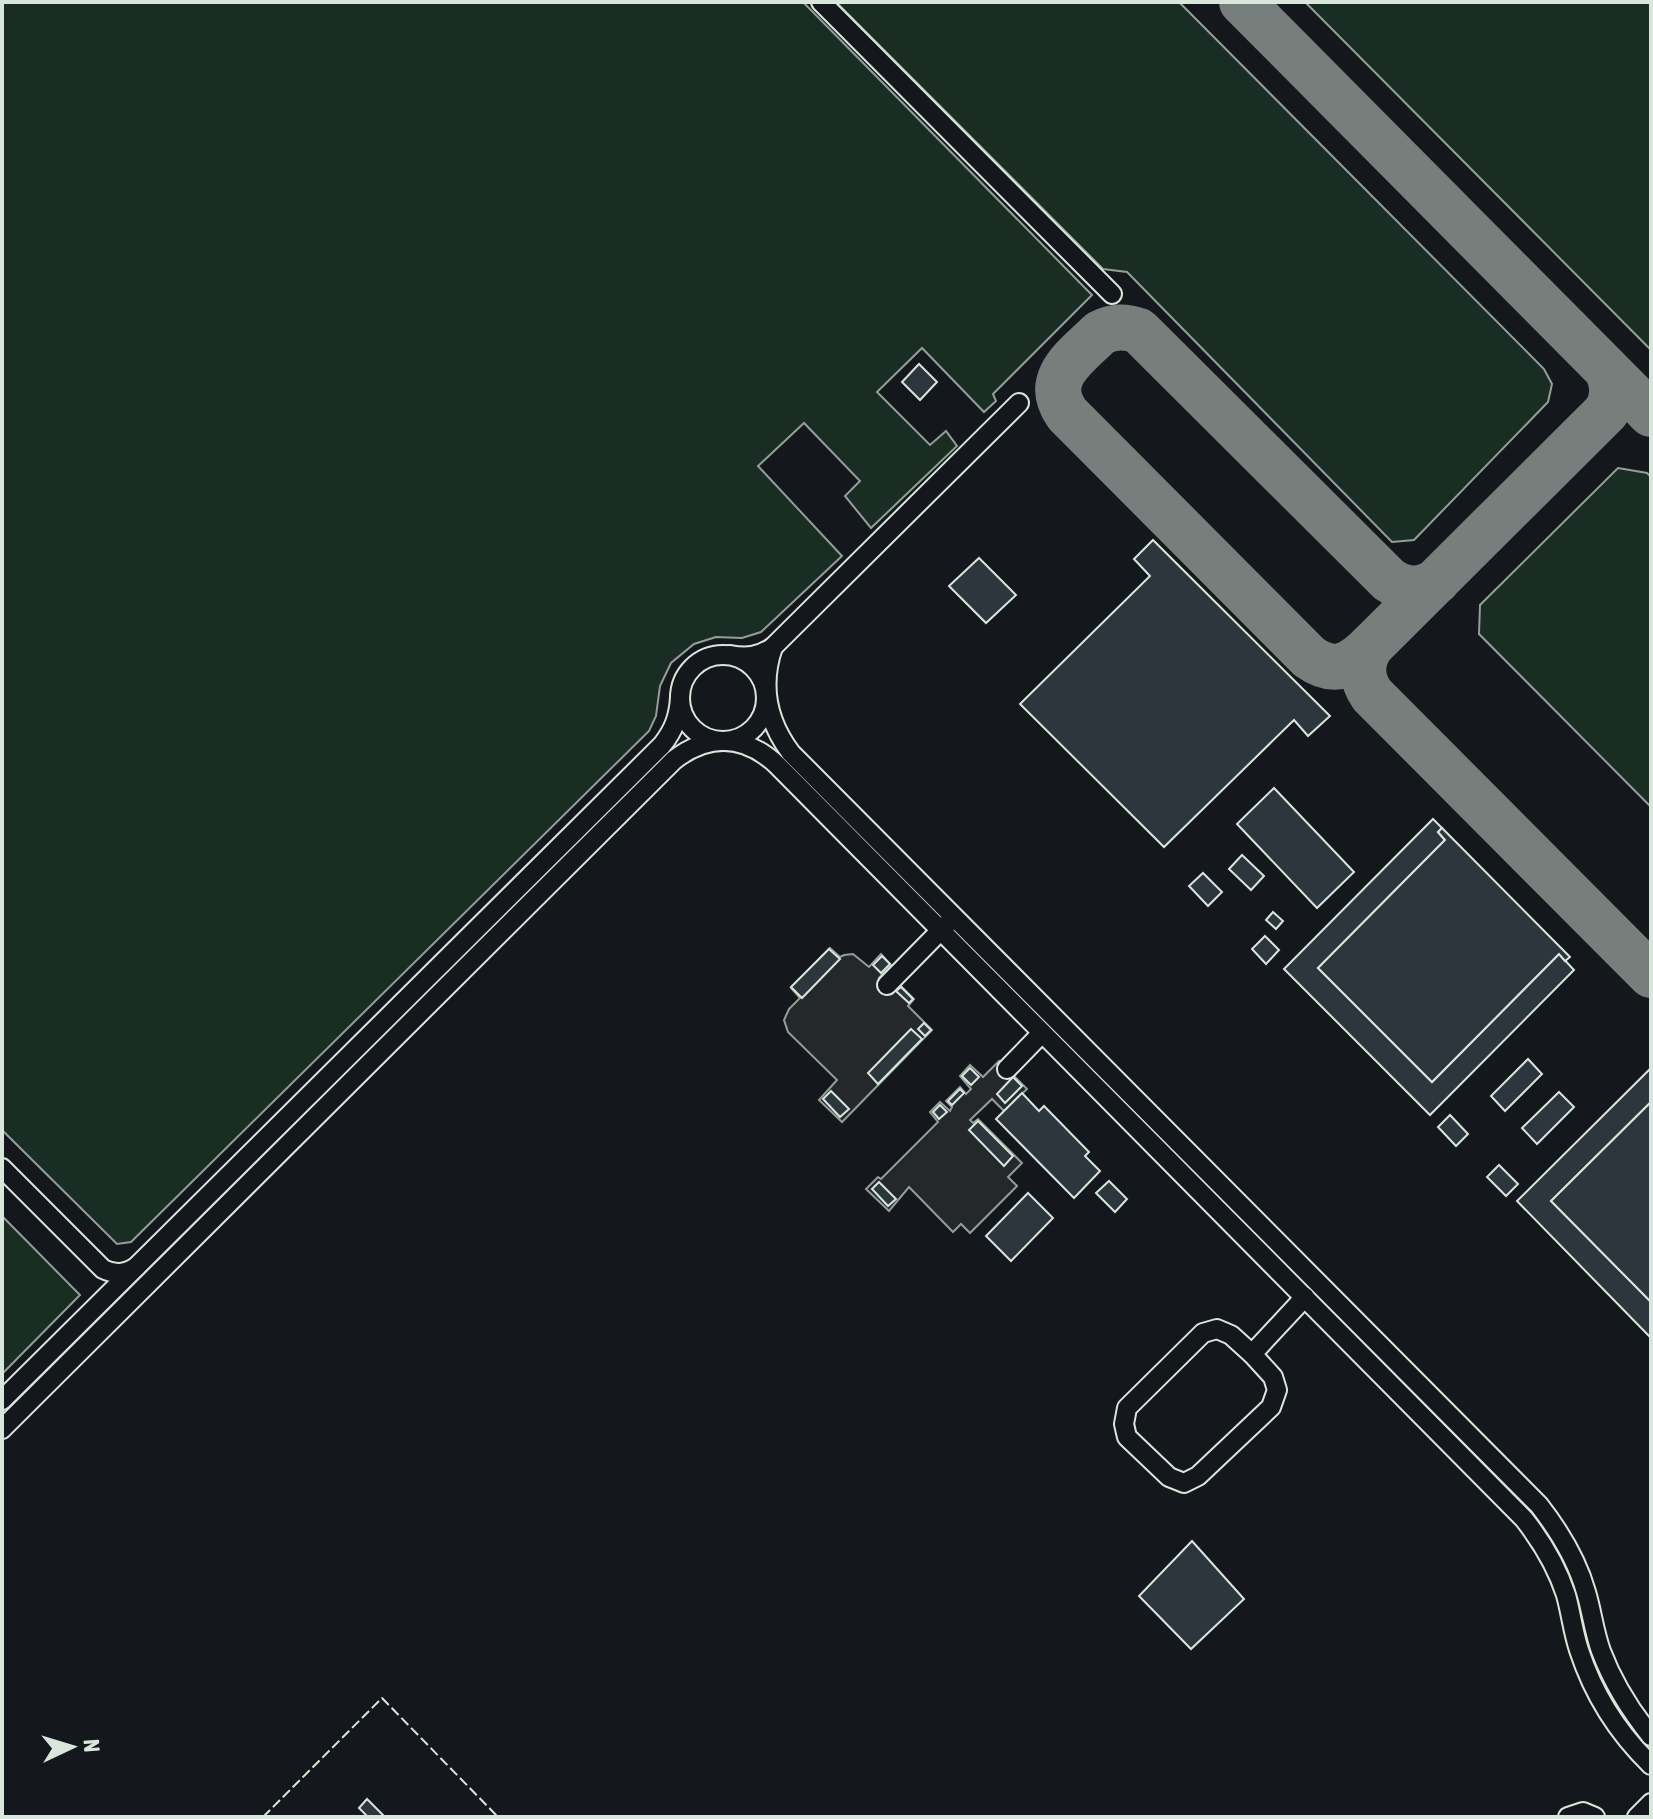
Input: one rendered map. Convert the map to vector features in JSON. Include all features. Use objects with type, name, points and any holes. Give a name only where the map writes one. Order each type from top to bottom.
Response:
[{"type":"street","points":[[821,2],[1112,294]]},
{"type":"street","points":[[2,1400],[662,745],[678,717],[686,677],[700,662],[719,655],[755,656],[773,647],[1019,403]]},
{"type":"street","points":[[2,1429],[674,760],[703,743],[737,739],[756,726],[766,704],[767,670],[773,647]]},
{"type":"street","points":[[730,655],[750,664],[763,682],[776,731],[791,753],[1539,1505],[1561,1535],[1579,1570],[1609,1671],[1631,1710],[1651,1736]]},
{"type":"street","points":[[680,697],[686,719],[703,735],[714,740],[748,745],[768,757],[1513,1506],[1543,1546],[1559,1577],[1592,1683],[1613,1720],[1651,1765]]},
{"type":"street","points":[[887,985],[954,916]]},
{"type":"street","points":[[1007,1069],[1042,1033]]},
{"type":"street","points":[[2,1168],[108,1272],[119,1274],[138,1265]]},
{"type":"street","points":[[195,1208],[192,1215],[195,1222],[202,1226],[209,1223]]},
{"type":"street","points":[[178,1226],[185,1223],[192,1226],[195,1233],[192,1240]]},
{"type":"street","points":[[99,1265],[105,1278],[101,1302]]},
{"type":"street","points":[[1252,1354],[1305,1297]]},
{"type":"street","points":[[1217,1329],[1231,1335],[1252,1354],[1273,1377],[1277,1390],[1271,1407],[1198,1476],[1184,1483],[1169,1477],[1127,1437],[1124,1424],[1127,1408],[1203,1333],[1217,1329]]},
{"type":"street","points":[[1637,1817],[1651,1803]]},
{"type":"street","points":[[1568,1817],[1583,1812],[1595,1817]]},
{"type":"green space","points":[[2,2],[803,2],[1092,295],[993,394],[996,401],[984,412],[922,348],[877,392],[930,445],[946,431],[957,446],[871,528],[845,496],[860,481],[804,423],[758,466],[842,556],[761,632],[742,638],[716,637],[694,644],[671,663],[660,686],[656,716],[649,731],[131,1242],[117,1244],[2,1130]]},
{"type":"green space","points":[[836,2],[1179,2],[1544,369],[1552,384],[1548,402],[1414,540],[1392,542],[1127,272],[1103,269]]},
{"type":"green space","points":[[1305,2],[1651,2],[1651,350]]},
{"type":"green space","points":[[1618,468],[1647,473],[1651,477],[1651,807],[1479,634],[1480,605]]},
{"type":"green space","points":[[2,1216],[80,1295],[2,1374]]},
{"type":"shaded area","points":[[830,948],[840,957],[853,954],[869,967],[881,954],[891,965],[879,978],[893,991],[900,985],[914,999],[908,1006],[932,1030],[842,1122],[819,1100],[837,1080],[788,1032],[784,1020],[789,1009],[800,998],[791,988]]},
{"type":"shaded area","points":[[999,1061],[1027,1089],[1004,1111],[992,1099],[970,1120],[973,1123],[978,1119],[1022,1163],[1008,1177],[1017,1186],[970,1233],[961,1224],[953,1232],[909,1187],[889,1211],[866,1189],[878,1177],[881,1179],[938,1122],[930,1112],[940,1102],[950,1111],[952,1107],[946,1101],[960,1087],[966,1094],[971,1089],[960,1076],[970,1065],[983,1077]]},
{"type":"building","points":[[919,364],[937,382],[920,400],[902,382]]},
{"type":"building","points":[[1153,540],[1330,716],[1308,736],[1294,720],[1164,847],[1020,704],[1150,576],[1134,559]]},
{"type":"building","points":[[979,558],[1016,595],[986,623],[949,586]]},
{"type":"building","points":[[1274,788],[1354,872],[1317,908],[1237,824]]},
{"type":"building","points":[[1433,819],[1442,828],[1438,832],[1445,840],[1318,968],[1432,1082],[1559,954],[1574,970],[1430,1115],[1284,969]]},
{"type":"building","points":[[1442,828],[1570,957],[1565,961],[1559,954],[1432,1082],[1318,968],[1445,840],[1438,832]]},
{"type":"building","points":[[1242,855],[1264,876],[1251,890],[1229,869]]},
{"type":"building","points":[[1203,873],[1222,892],[1208,906],[1189,886]]},
{"type":"building","points":[[1273,912],[1283,921],[1276,929],[1266,920]]},
{"type":"building","points":[[1265,936],[1279,950],[1266,964],[1252,949]]},
{"type":"building","points":[[829,949],[840,959],[802,998],[791,987]]},
{"type":"building","points":[[882,956],[890,964],[881,973],[873,965]]},
{"type":"building","points":[[901,987],[913,999],[909,1003],[896,991]]},
{"type":"building","points":[[924,1023],[931,1030],[925,1036],[918,1029]]},
{"type":"building","points":[[911,1029],[922,1039],[878,1084],[868,1073]]},
{"type":"building","points":[[1528,1059],[1542,1074],[1505,1111],[1491,1096]]},
{"type":"building","points":[[970,1068],[979,1077],[971,1085],[962,1076]]},
{"type":"building","points":[[1651,1068],[1651,1102],[1551,1201],[1651,1302],[1651,1338],[1517,1201]]},
{"type":"building","points":[[1013,1077],[1022,1086],[1005,1103],[997,1094]]},
{"type":"building","points":[[960,1089],[964,1093],[952,1105],[948,1101]]},
{"type":"building","points":[[831,1091],[849,1109],[840,1117],[823,1099]]},
{"type":"building","points":[[1559,1092],[1574,1107],[1537,1144],[1522,1128]]},
{"type":"building","points":[[1022,1093],[1039,1111],[1044,1106],[1089,1152],[1085,1156],[1100,1171],[1074,1198],[996,1119]]},
{"type":"building","points":[[1651,1102],[1651,1302],[1551,1201]]},
{"type":"building","points":[[940,1105],[947,1112],[939,1119],[933,1112]]},
{"type":"building","points":[[1450,1115],[1468,1134],[1456,1146],[1438,1127]]},
{"type":"building","points":[[978,1121],[1013,1156],[1004,1166],[969,1130]]},
{"type":"building","points":[[1499,1165],[1518,1184],[1506,1196],[1487,1177]]},
{"type":"building","points":[[1109,1181],[1127,1199],[1115,1212],[1096,1193]]},
{"type":"building","points":[[879,1182],[896,1199],[888,1206],[872,1189]]},
{"type":"building","points":[[1028,1193],[1053,1218],[1011,1261],[986,1236]]},
{"type":"building","points":[[1192,1541],[1244,1599],[1191,1649],[1139,1596]]},
{"type":"building","points":[[367,1799],[385,1817],[368,1817],[359,1808]]},
{"type":"taxiway","points":[[1242,2],[1651,414]]},
{"type":"taxiway","points":[[1437,581],[1431,584],[1425,587],[1413,588],[1389,580],[1139,331],[1120,328],[1100,333],[1065,369],[1058,390],[1067,414],[1309,657],[1334,667],[1349,663],[1364,653],[1371,646],[1606,412],[1612,391],[1607,370]]},
{"type":"taxiway","points":[[1371,646],[1363,671],[1372,695],[1651,975]]},
{"type":"fence","points":[[263,1817],[382,1698],[498,1817]]}]
